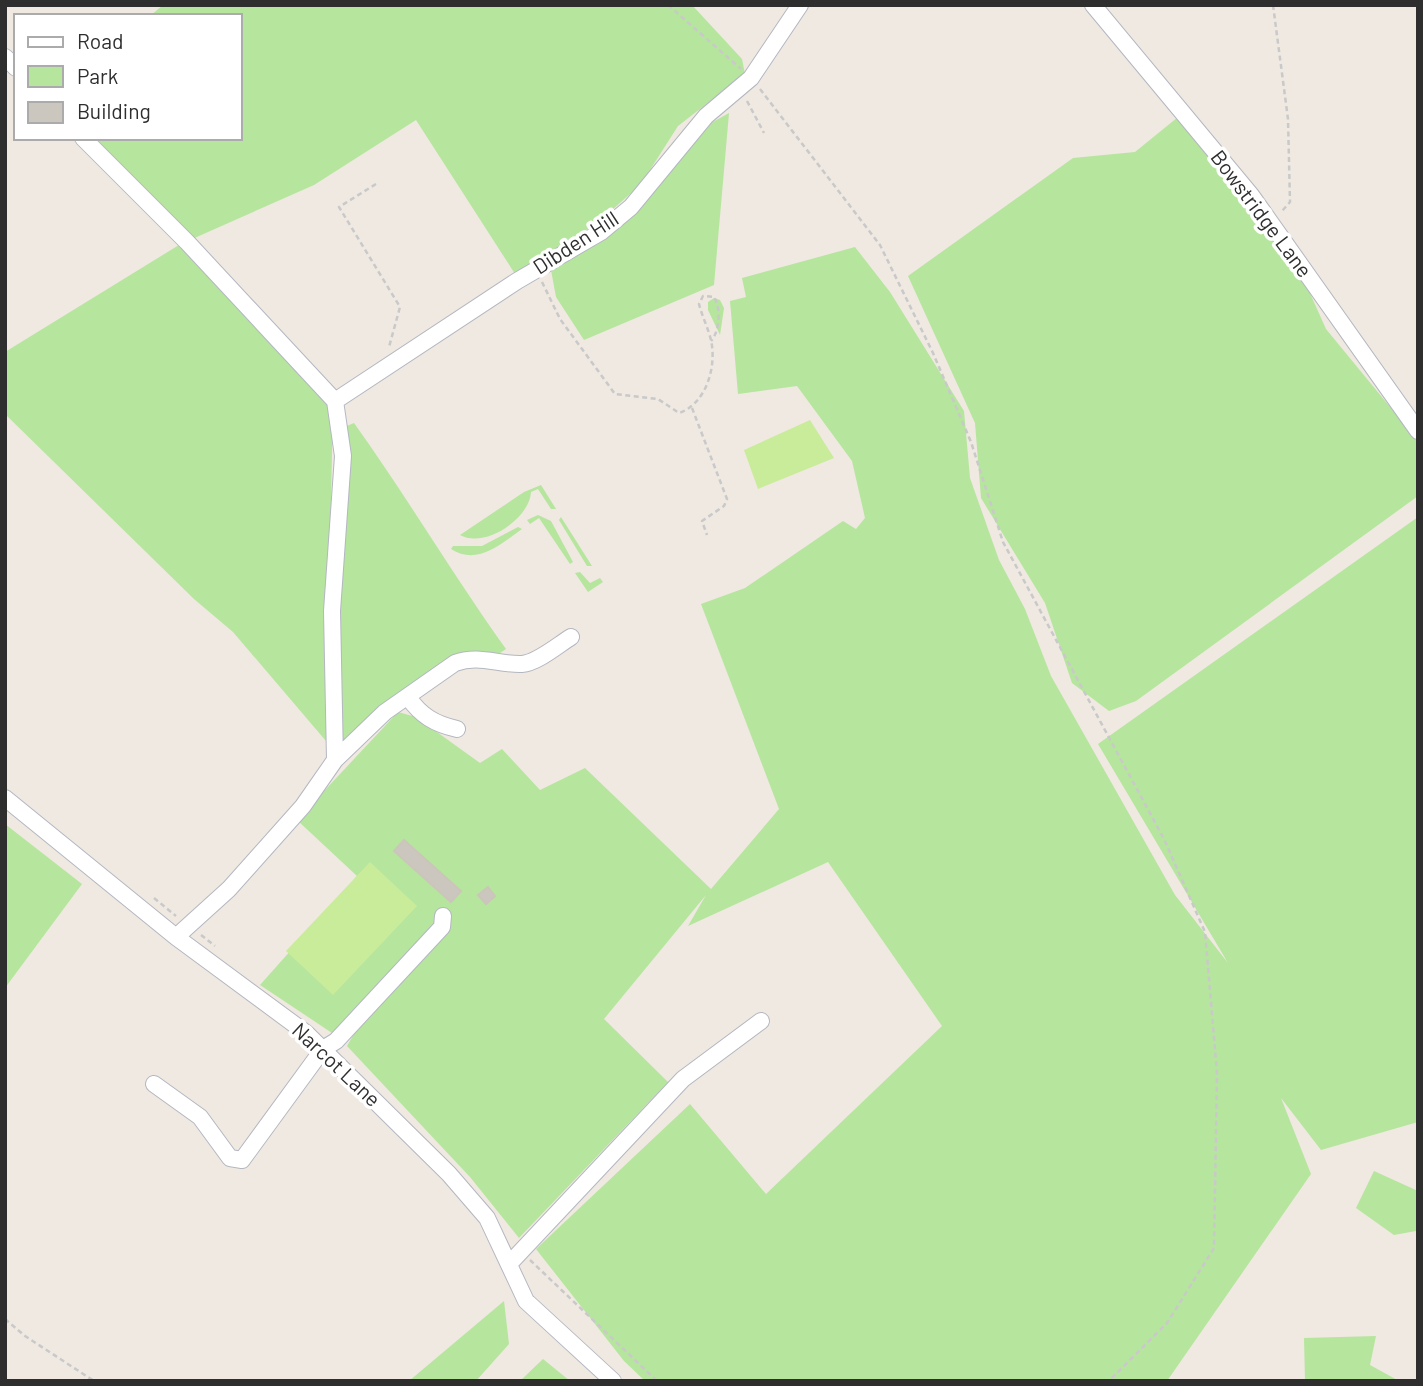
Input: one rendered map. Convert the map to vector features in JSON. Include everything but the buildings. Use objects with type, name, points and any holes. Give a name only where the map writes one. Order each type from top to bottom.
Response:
[{"type":"street","name":"Dibden Hill","points":[[335,401],[537,269],[601,232],[631,206],[706,116],[746,84],[800,5]]},
{"type":"street","name":"Bowstridge Lane","points":[[1093,5],[1251,195],[1418,431]]},
{"type":"street","points":[[85,140],[187,242],[335,401],[343,456],[332,611],[335,760]]},
{"type":"street","points":[[176,937],[229,888],[303,806],[335,760],[384,712],[455,663],[468,658],[523,664],[571,637]]},
{"type":"street","points":[[408,696],[417,711],[436,724],[457,729]]},
{"type":"street","name":"Narcot Lane","points":[[5,798],[176,937],[306,1032],[449,1174],[487,1218],[526,1301],[613,1381]]},
{"type":"street","points":[[154,1084],[200,1117],[228,1157],[239,1161],[246,1156],[323,1049],[336,1041],[442,927],[443,916]]},
{"type":"street","points":[[509,1264],[683,1079],[761,1021]]},
{"type":"path","points":[[668,5],[746,84],[880,245],[933,354],[965,429],[1003,542],[1164,839],[1205,932],[1217,1073],[1214,1248],[1167,1324],[1109,1381]]},
{"type":"path","points":[[1271,223],[1290,202],[1288,119],[1273,5]]},
{"type":"path","points":[[746,84],[764,134]]},
{"type":"path","points":[[376,184],[339,207],[400,307],[381,370]]},
{"type":"path","points":[[537,269],[545,292],[560,319],[615,394],[658,399],[679,413],[692,408],[702,399],[712,359],[711,341],[699,304],[703,296],[714,297],[718,304],[717,335],[711,341]]},
{"type":"path","points":[[692,408],[727,499],[724,506],[702,521],[708,535]]},
{"type":"path","points":[[5,1319],[25,1336],[94,1381]]},
{"type":"green space","points":[[163,5],[692,5],[742,59],[745,74],[678,126],[641,184],[601,220],[517,277],[416,120],[314,185],[190,240],[96,140],[242,140],[242,14],[152,14]]},
{"type":"green space","points":[[729,113],[714,285],[584,340],[556,297],[551,270],[610,230],[702,128]]},
{"type":"green space","points":[[1183,113],[1292,253],[1326,329],[1418,441],[1418,496],[1136,701],[1109,711],[1072,683],[1045,603],[981,498],[975,423],[908,276],[1073,158],[1135,152]]},
{"type":"green space","points":[[179,245],[333,404],[326,741],[233,632],[194,599],[5,414],[5,352]]},
{"type":"green space","points":[[855,247],[890,292],[964,411],[970,478],[999,560],[1025,609],[1051,676],[1175,895],[1228,963],[1098,744],[1418,517],[1418,1122],[1321,1150],[1281,1098],[1311,1174],[1167,1381],[645,1381],[624,1361],[536,1249],[690,1104],[766,1194],[942,1026],[828,862],[688,926],[706,895],[604,1019],[668,1082],[519,1238],[470,1177],[347,1046],[355,1032],[332,1033],[260,985],[357,876],[297,820],[398,712],[416,717],[480,763],[502,749],[540,790],[585,768],[711,889],[779,809],[701,604],[745,588],[843,521],[856,529],[865,518],[852,461],[797,386],[738,394],[730,301],[746,297],[742,278]]},
{"type":"green space","points":[[714,298],[720,300],[724,308],[720,335],[708,310],[708,302]]},
{"type":"green space","points":[[810,420],[834,458],[758,489],[744,450]]},
{"type":"green space","points":[[354,423],[506,649],[497,655],[479,653],[337,747],[342,428]]},
{"type":"green space","points":[[541,485],[556,509],[551,509],[538,489],[531,492],[523,512],[504,528],[481,538],[460,535],[524,492]]},
{"type":"green space","points":[[538,515],[551,521],[573,562],[570,564],[539,518],[530,524],[527,520]]},
{"type":"green space","points":[[561,517],[592,566],[587,566],[559,520]]},
{"type":"green space","points":[[518,527],[522,529],[497,546],[479,554],[461,554],[451,549],[453,546],[482,546]]},
{"type":"green space","points":[[580,572],[590,583],[600,578],[603,582],[588,592],[575,573]]},
{"type":"green space","points":[[5,824],[82,884],[5,988]]},
{"type":"green space","points":[[370,862],[417,906],[333,995],[286,951]]},
{"type":"green space","points":[[1374,1171],[1418,1191],[1418,1234],[1416,1231],[1394,1235],[1356,1208]]},
{"type":"green space","points":[[504,1301],[509,1344],[476,1381],[409,1381]]},
{"type":"green space","points":[[1376,1336],[1370,1365],[1399,1381],[1305,1381],[1304,1338]]},
{"type":"green space","points":[[543,1359],[570,1381],[520,1381]]}]
